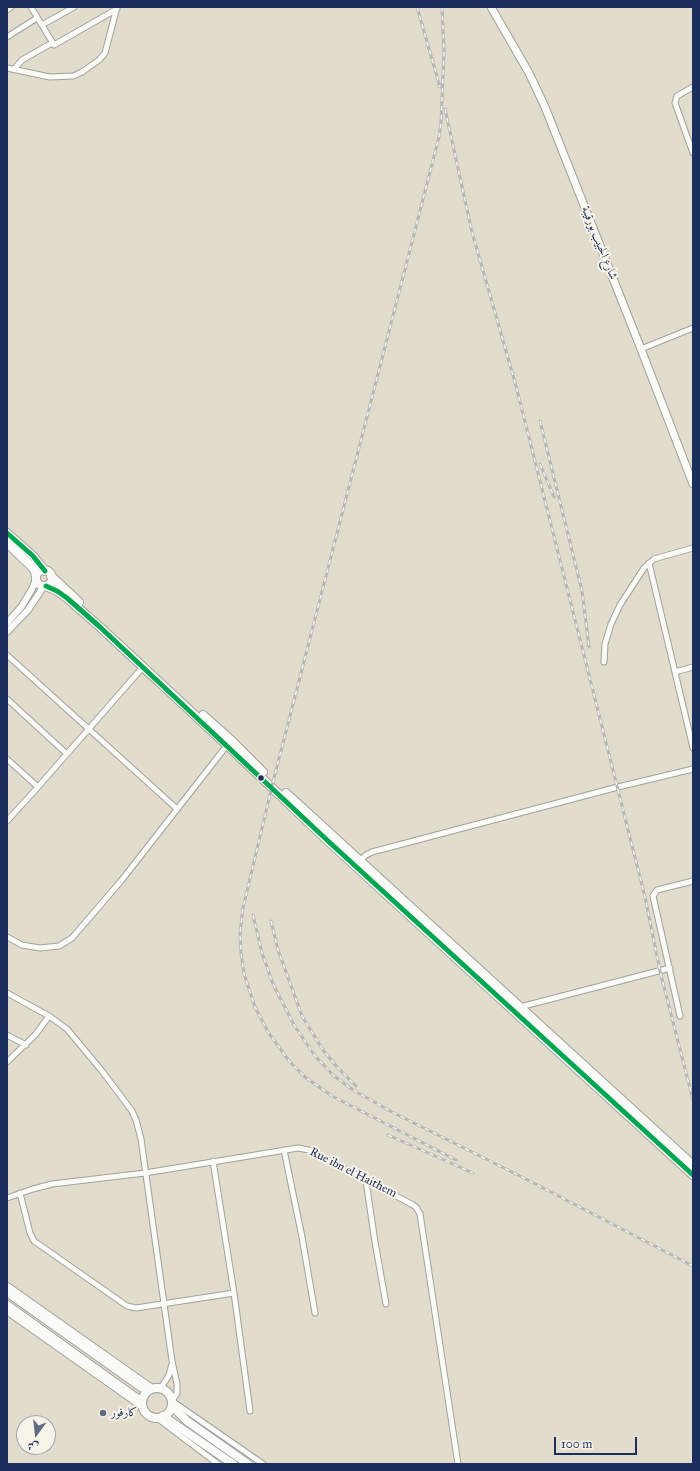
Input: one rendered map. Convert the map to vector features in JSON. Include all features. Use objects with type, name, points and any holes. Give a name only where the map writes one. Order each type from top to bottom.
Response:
[{"type":"main road","name":"شارع الحبيب بورقيبة","points":[[491,7],[529,73],[545,107],[642,349],[693,484]]},
{"type":"main road","points":[[7,533],[33,556],[48,573],[268,777],[358,864],[516,1009],[693,1175]]},
{"type":"main road","points":[[7,543],[32,567],[35,571],[39,585],[57,591],[73,603],[143,668],[229,742]]},
{"type":"main road","points":[[36,578],[40,571],[48,573]]},
{"type":"main road","points":[[45,586],[51,581],[48,573]]},
{"type":"main road","points":[[516,1009],[693,1165]]},
{"type":"main road","points":[[7,1292],[141,1387],[168,1392],[172,1402],[186,1421],[248,1464]]},
{"type":"main road","points":[[7,1305],[142,1405],[148,1415],[160,1417],[233,1464]]},
{"type":"main road","points":[[142,1405],[145,1393],[154,1389]]},
{"type":"main road","points":[[160,1417],[170,1411],[172,1402]]},
{"type":"street","points":[[7,10],[11,7]]},
{"type":"street","points":[[31,7],[52,43]]},
{"type":"street","points":[[42,25],[74,7]]},
{"type":"street","points":[[14,69],[22,60],[52,43],[54,45],[57,44],[117,8]]},
{"type":"street","points":[[7,68],[50,77],[74,76],[82,72],[99,60],[105,53],[117,8]]},
{"type":"street","points":[[7,37],[37,18]]},
{"type":"street","points":[[693,87],[677,96],[674,103],[693,153]]},
{"type":"street","points":[[642,349],[693,328]]},
{"type":"street","points":[[604,662],[605,644],[611,624],[620,605],[649,563],[654,559],[693,548]]},
{"type":"street","points":[[649,563],[693,748]]},
{"type":"street","points":[[7,623],[22,606],[32,590],[36,578]]},
{"type":"street","points":[[7,632],[28,610],[45,586]]},
{"type":"street","points":[[7,655],[176,808]]},
{"type":"street","points":[[675,672],[693,667]]},
{"type":"street","points":[[7,821],[143,668]]},
{"type":"street","points":[[7,699],[67,754]]},
{"type":"street","points":[[7,937],[22,945],[40,948],[59,946],[72,938],[120,881],[229,742]]},
{"type":"street","points":[[7,759],[38,787]]},
{"type":"street","points":[[358,864],[372,852],[621,786],[693,769]]},
{"type":"street","points":[[680,1016],[653,896],[657,890],[693,881]]},
{"type":"street","points":[[516,1009],[670,968]]},
{"type":"street","points":[[7,993],[49,1016],[67,1029],[132,1111],[139,1126],[163,1303],[177,1384],[177,1393],[172,1402],[263,1464]]},
{"type":"street","points":[[7,1062],[26,1045],[49,1016]]},
{"type":"street","points":[[7,1035],[26,1045]]},
{"type":"street","name":"Rue ibn el Haithem","points":[[7,1198],[52,1184],[145,1172],[298,1148],[309,1150],[413,1205],[420,1214],[458,1464]]},
{"type":"street","points":[[284,1150],[302,1237],[315,1313]]},
{"type":"street","points":[[213,1161],[234,1293],[250,1412]]},
{"type":"street","points":[[366,1181],[386,1304]]},
{"type":"street","points":[[20,1193],[30,1233],[34,1241],[127,1306],[136,1308],[234,1293]]},
{"type":"street","points":[[7,1285],[154,1389],[167,1380],[171,1372],[172,1361]]},
{"type":"street","points":[[7,1312],[142,1405]]},
{"type":"street","points":[[160,1417],[218,1464]]},
{"type":"railway","points":[[417,7],[440,87]]},
{"type":"railway","points":[[442,7],[444,52],[439,137],[273,782],[243,908],[240,933],[244,974],[255,1007],[268,1032],[289,1061],[305,1077],[332,1096],[456,1160]]},
{"type":"railway","points":[[445,109],[472,232],[516,386],[645,897],[660,971],[693,1100]]},
{"type":"railway","points":[[540,421],[582,591],[589,647]]},
{"type":"railway","points":[[540,464],[554,497]]},
{"type":"railway","points":[[253,915],[262,953],[273,984],[294,1025],[315,1056],[333,1075],[353,1090],[390,1111],[520,1176],[693,1266]]},
{"type":"railway","points":[[271,921],[278,950],[302,1016],[323,1050],[356,1086]]},
{"type":"railway","points":[[388,1135],[473,1173]]},
{"type":"transit line","points":[[7,533],[33,556],[45,571]]},
{"type":"transit line","points":[[46,586],[67,598],[100,627],[328,841],[693,1175]]},
{"type":"place","name":"كارفور","points":[[103,1413]]}]
